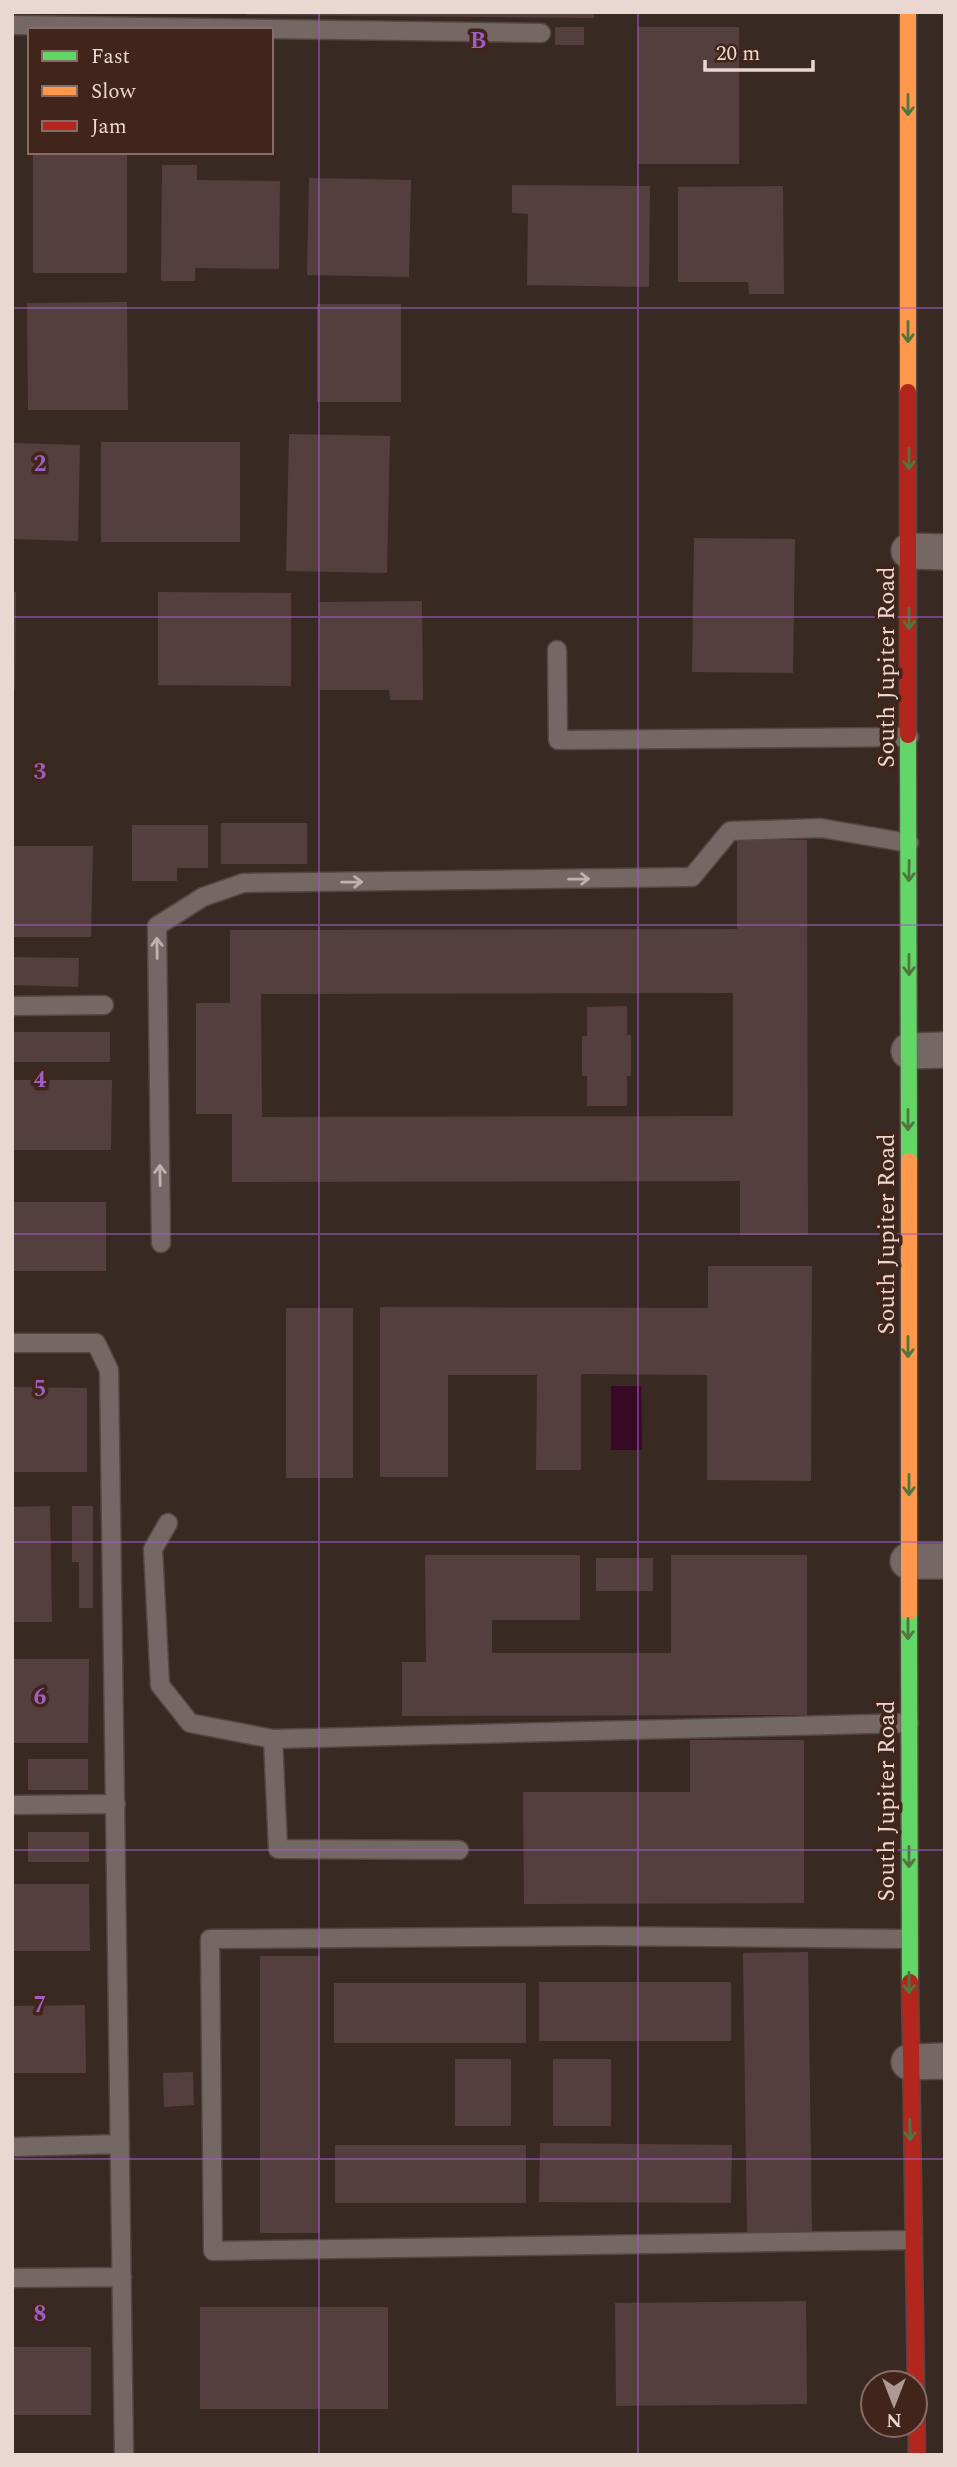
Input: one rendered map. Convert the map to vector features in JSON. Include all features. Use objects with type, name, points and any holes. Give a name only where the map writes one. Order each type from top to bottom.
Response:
[{"type":"main road","name":"South Jupiter Road","points":[[908,12],[909,2062],[916,2455]]},
{"type":"street","points":[[909,551],[945,552]]},
{"type":"street","points":[[909,1051],[945,1051]]},
{"type":"street","points":[[908,1561],[945,1561]]},
{"type":"street","points":[[909,2062],[945,2061]]},
{"type":"lane","points":[[12,24],[247,28]]},
{"type":"lane","points":[[273,28],[541,33]]},
{"type":"lane","points":[[557,650],[558,740],[909,737]]},
{"type":"lane","points":[[161,1243],[156,926],[203,897],[243,883],[692,877],[730,831],[821,828],[909,843]]},
{"type":"lane","points":[[12,1006],[104,1005]]},
{"type":"lane","points":[[12,1343],[96,1343],[109,1370],[124,2455]]},
{"type":"lane","points":[[168,1523],[153,1549],[160,1685],[190,1723],[272,1739],[909,1723]]},
{"type":"lane","points":[[272,1739],[278,1849],[459,1850]]},
{"type":"lane","points":[[12,1805],[116,1804]]},
{"type":"lane","points":[[909,1939],[599,1936],[211,1939],[214,2251],[913,2240]]},
{"type":"lane","points":[[12,2147],[120,2144]]},
{"type":"lane","points":[[12,2278],[122,2277]]},
{"type":"shaded area","points":[[611,1386],[641,1386],[642,1450],[611,1450]]},
{"type":"building","points":[[247,12],[594,12],[594,18],[247,15]]},
{"type":"building","points":[[555,27],[584,27],[584,45],[555,45]]},
{"type":"building","points":[[638,27],[739,27],[739,164],[638,164]]},
{"type":"building","points":[[33,154],[127,154],[127,273],[33,273]]},
{"type":"building","points":[[162,165],[197,165],[197,180],[280,181],[279,269],[195,268],[195,281],[161,281]]},
{"type":"building","points":[[309,178],[411,180],[409,277],[307,275]]},
{"type":"building","points":[[512,185],[650,186],[649,287],[527,285],[528,214],[512,213]]},
{"type":"building","points":[[783,186],[784,294],[749,294],[748,282],[678,282],[678,187]]},
{"type":"building","points":[[127,302],[128,410],[28,410],[27,303]]},
{"type":"building","points":[[317,304],[401,304],[401,402],[317,402]]},
{"type":"building","points":[[289,434],[390,436],[387,573],[286,571]]},
{"type":"building","points":[[101,442],[240,442],[240,542],[101,542]]},
{"type":"building","points":[[12,443],[80,445],[78,541],[12,539]]},
{"type":"building","points":[[694,538],[795,539],[793,673],[692,672]]},
{"type":"building","points":[[12,592],[16,592],[15,689],[12,689]]},
{"type":"building","points":[[158,592],[291,593],[291,686],[158,685]]},
{"type":"building","points":[[422,601],[423,700],[390,700],[389,690],[320,690],[319,602]]},
{"type":"building","points":[[221,823],[307,823],[307,864],[221,864]]},
{"type":"building","points":[[132,825],[208,825],[208,868],[177,868],[177,881],[132,881]]},
{"type":"building","points":[[737,840],[807,840],[808,1235],[740,1235],[740,1181],[232,1182],[232,1114],[196,1114],[196,1003],[230,1003],[230,930],[737,929]],"holes":[[[733,993],[733,1116],[262,1117],[261,994]]]},
{"type":"building","points":[[12,846],[93,846],[91,937],[12,937]]},
{"type":"building","points":[[12,957],[79,958],[78,987],[12,985]]},
{"type":"building","points":[[627,1006],[627,1035],[631,1035],[631,1076],[627,1076],[627,1106],[587,1106],[587,1076],[582,1076],[582,1036],[587,1036],[587,1007]]},
{"type":"building","points":[[12,1032],[110,1032],[110,1062],[12,1062]]},
{"type":"building","points":[[12,1080],[112,1080],[111,1150],[12,1150]]},
{"type":"building","points":[[12,1202],[106,1202],[106,1271],[12,1271]]},
{"type":"building","points":[[708,1266],[812,1266],[811,1481],[707,1480],[707,1375],[581,1374],[581,1470],[536,1470],[537,1375],[448,1375],[448,1477],[380,1477],[380,1307],[708,1308]]},
{"type":"building","points":[[286,1308],[353,1308],[353,1478],[286,1478]]},
{"type":"building","points":[[12,1387],[87,1388],[87,1472],[12,1472]]},
{"type":"building","points":[[50,1506],[52,1622],[12,1622],[12,1507]]},
{"type":"building","points":[[72,1506],[93,1506],[93,1608],[79,1608],[79,1562],[72,1562]]},
{"type":"building","points":[[425,1555],[580,1555],[580,1620],[492,1620],[492,1653],[671,1653],[671,1555],[807,1555],[807,1715],[402,1716],[402,1662],[426,1662]]},
{"type":"building","points":[[596,1558],[653,1558],[653,1591],[596,1591]]},
{"type":"building","points":[[12,1659],[89,1659],[88,1743],[12,1743]]},
{"type":"building","points":[[690,1740],[804,1740],[804,1903],[524,1904],[523,1792],[690,1792]]},
{"type":"building","points":[[28,1759],[88,1759],[88,1790],[28,1790]]},
{"type":"building","points":[[28,1832],[89,1832],[89,1862],[28,1862]]},
{"type":"building","points":[[12,1884],[89,1884],[90,1951],[12,1951]]},
{"type":"building","points":[[808,1952],[812,2231],[747,2233],[743,1953]]},
{"type":"building","points":[[260,1956],[320,1956],[320,2233],[260,2233]]},
{"type":"building","points":[[539,1982],[731,1982],[731,2041],[539,2041]]},
{"type":"building","points":[[334,1983],[526,1983],[526,2043],[334,2043]]},
{"type":"building","points":[[85,2005],[86,2073],[12,2073],[12,2006]]},
{"type":"building","points":[[455,2059],[511,2059],[511,2126],[455,2126]]},
{"type":"building","points":[[553,2059],[611,2059],[611,2126],[553,2126]]},
{"type":"building","points":[[193,2072],[194,2105],[164,2107],[163,2073]]},
{"type":"building","points":[[540,2143],[732,2145],[731,2203],[539,2202]]},
{"type":"building","points":[[335,2145],[526,2145],[526,2203],[335,2203]]},
{"type":"building","points":[[806,2301],[807,2404],[616,2406],[615,2303]]},
{"type":"building","points":[[200,2307],[388,2307],[388,2409],[200,2409]]},
{"type":"building","points":[[12,2347],[91,2347],[91,2415],[12,2415]]},
{"type":"traffic: fast","points":[[908,735],[909,1161]]},
{"type":"traffic: fast","points":[[909,1612],[910,1982]]},
{"type":"traffic: slow","points":[[908,12],[908,392]]},
{"type":"traffic: slow","points":[[909,1161],[909,1612]]},
{"type":"traffic: jam","points":[[908,392],[908,735]]},
{"type":"traffic: jam","points":[[910,1982],[917,2455]]}]
